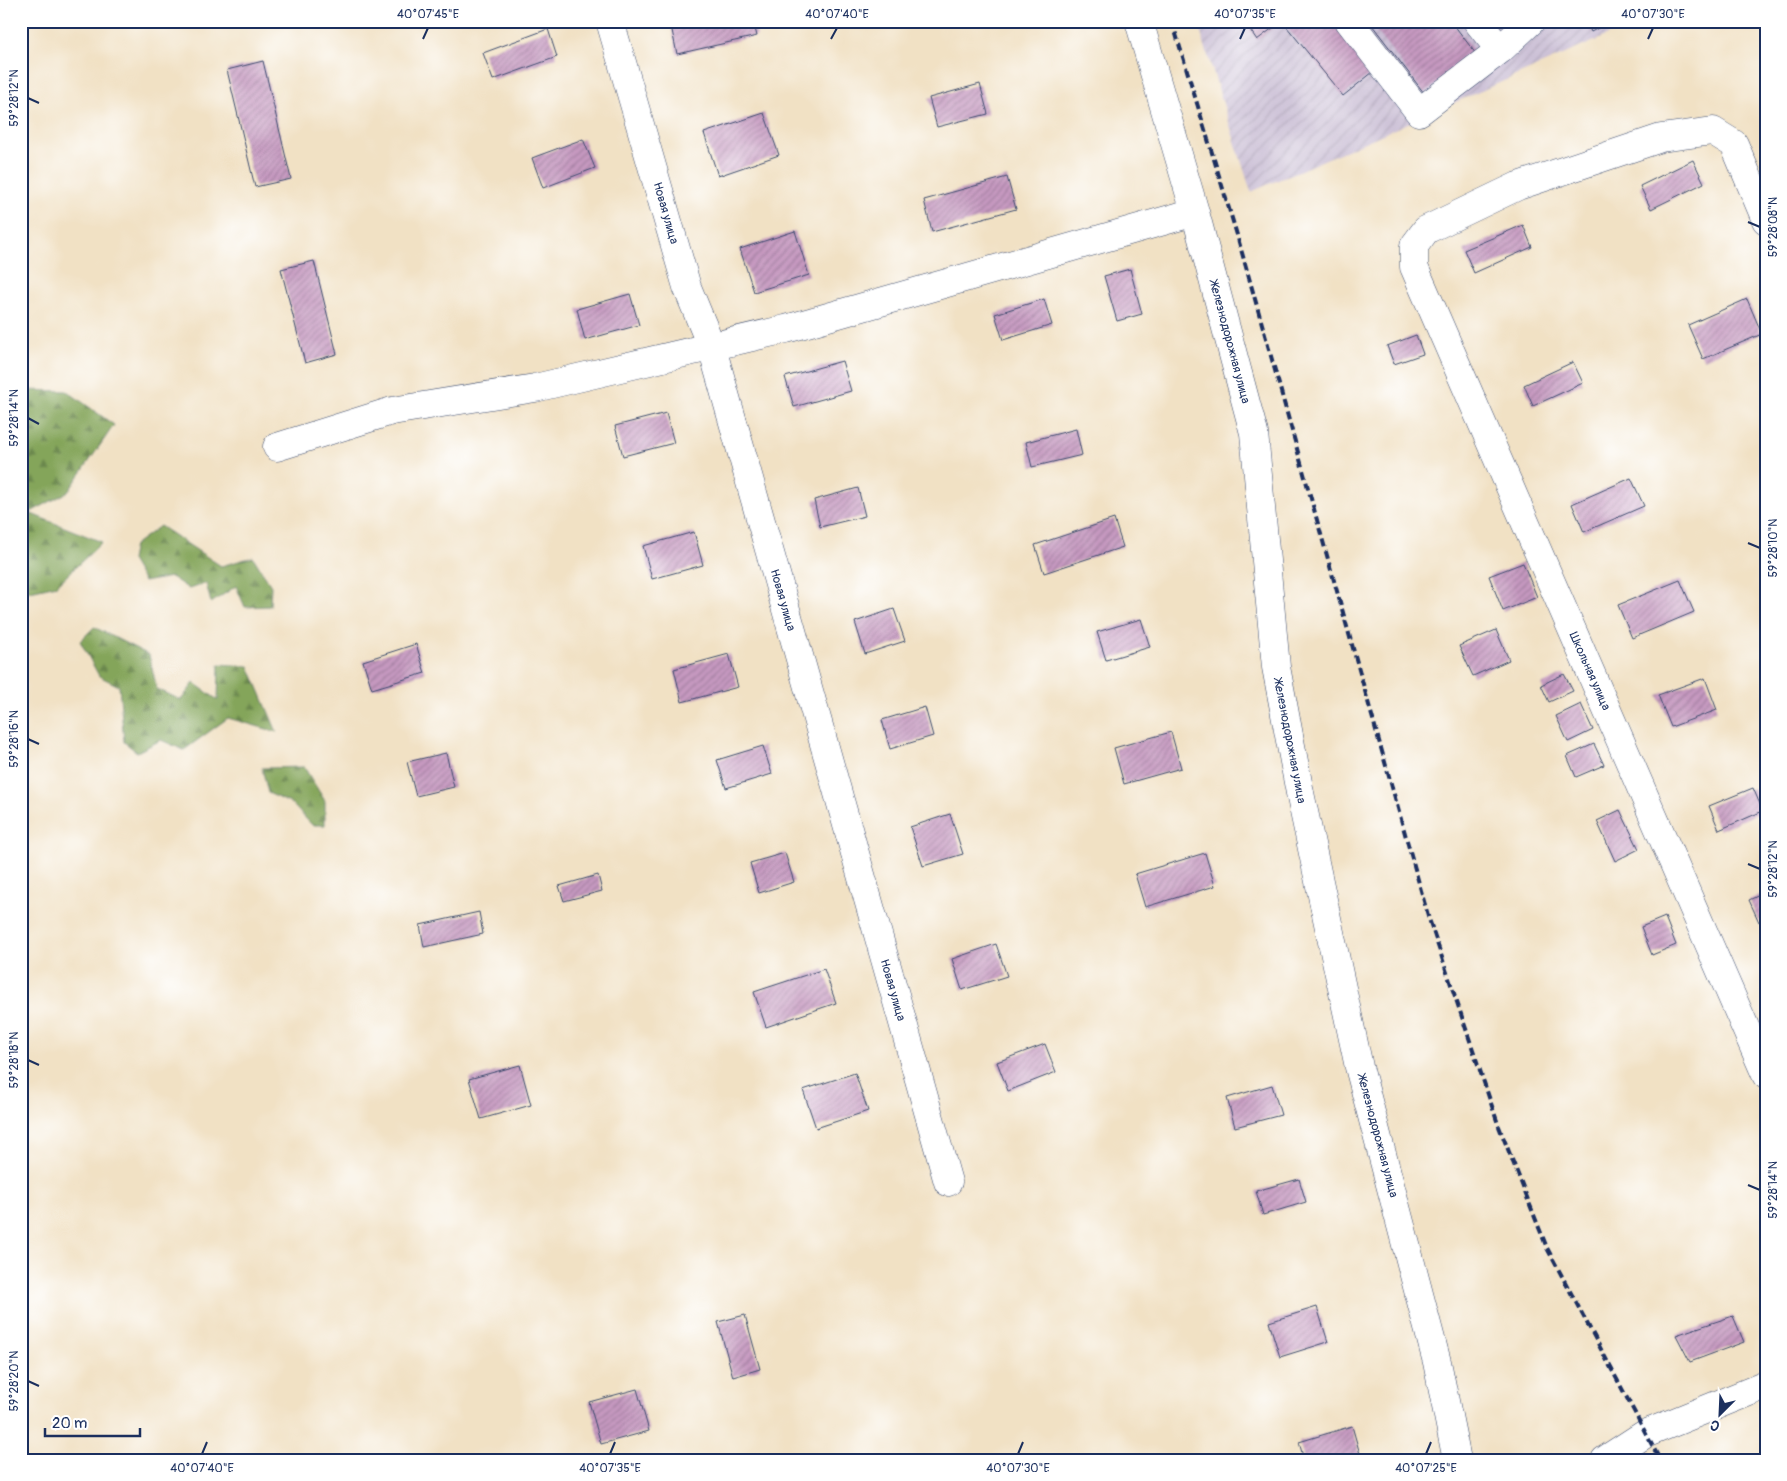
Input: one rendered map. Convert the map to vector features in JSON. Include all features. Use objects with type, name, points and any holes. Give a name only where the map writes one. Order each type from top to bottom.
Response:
[{"type":"street","name":"Новая улица","points":[[610,21],[687,287],[712,348],[948,1182]]},
{"type":"street","name":"Железнодорожная улица","points":[[1139,21],[1195,212],[1254,433],[1276,667],[1300,793],[1359,1067],[1437,1362],[1458,1460]]},
{"type":"street","points":[[1349,21],[1419,112],[1500,50],[1531,21]]},
{"type":"street","points":[[1477,21],[1500,50]]},
{"type":"street","name":"Школьная улица","points":[[1766,220],[1734,144],[1713,131],[1661,138],[1518,186],[1426,230],[1414,246],[1414,266],[1766,1074]]},
{"type":"street","points":[[277,447],[392,411],[535,388],[712,348],[786,329],[1195,212]]},
{"type":"street","points":[[1605,1460],[1645,1434],[1766,1385]]},
{"type":"shaded area","points":[[1197,21],[1640,21],[1251,192]]},
{"type":"green space","points":[[21,390],[67,391],[114,425],[68,492],[29,513],[102,542],[57,585],[21,593]]},
{"type":"green space","points":[[160,526],[221,566],[253,557],[271,586],[270,606],[245,607],[236,586],[211,603],[206,583],[189,589],[171,577],[144,582],[131,560],[134,545]]},
{"type":"green space","points":[[94,627],[149,655],[157,689],[181,700],[194,683],[218,700],[219,664],[249,666],[277,732],[228,718],[184,750],[161,740],[137,752],[124,742],[119,686],[99,676],[80,641]]},
{"type":"green space","points":[[304,767],[325,801],[325,825],[312,825],[292,804],[268,793],[262,768]]},
{"type":"building","points":[[670,21],[753,21],[757,36],[677,54]]},
{"type":"building","points":[[1244,21],[1282,21],[1257,40]]},
{"type":"building","points":[[1282,21],[1331,21],[1373,72],[1343,96]]},
{"type":"building","points":[[1369,21],[1451,21],[1476,54],[1424,93]]},
{"type":"building","points":[[1586,21],[1611,21],[1591,32]]},
{"type":"building","points":[[548,29],[557,57],[493,80],[483,53]]},
{"type":"building","points":[[263,61],[291,179],[255,187],[227,70]]},
{"type":"building","points":[[980,84],[988,114],[937,127],[929,98]]},
{"type":"building","points":[[764,113],[779,155],[718,176],[704,133]]},
{"type":"building","points":[[583,139],[595,168],[543,188],[532,158]]},
{"type":"building","points":[[1693,160],[1704,183],[1651,209],[1640,186]]},
{"type":"building","points":[[1007,177],[1016,209],[932,232],[924,200]]},
{"type":"building","points":[[1523,225],[1532,247],[1474,273],[1464,250]]},
{"type":"building","points":[[795,231],[809,275],[754,292],[740,249]]},
{"type":"building","points":[[314,261],[337,354],[305,363],[281,269]]},
{"type":"building","points":[[1130,269],[1142,314],[1117,321],[1104,276]]},
{"type":"building","points":[[630,294],[639,325],[585,340],[577,309]]},
{"type":"building","points":[[1044,299],[1052,325],[1003,340],[995,314]]},
{"type":"building","points":[[1747,299],[1762,334],[1703,359],[1688,325]]},
{"type":"building","points":[[1416,335],[1423,354],[1394,364],[1387,346]]},
{"type":"building","points":[[842,361],[851,391],[794,407],[785,377]]},
{"type":"building","points":[[1573,362],[1583,383],[1533,406],[1524,385]]},
{"type":"building","points":[[666,413],[674,443],[623,456],[615,426]]},
{"type":"building","points":[[1076,429],[1082,455],[1032,467],[1026,442]]},
{"type":"building","points":[[1631,478],[1644,506],[1584,532],[1572,504]]},
{"type":"building","points":[[858,488],[865,516],[820,527],[814,500]]},
{"type":"building","points":[[1114,519],[1123,547],[1044,573],[1035,545]]},
{"type":"building","points":[[694,532],[703,565],[652,579],[643,546]]},
{"type":"building","points":[[1523,563],[1537,597],[1503,611],[1489,576]]},
{"type":"building","points":[[1680,580],[1694,612],[1632,638],[1618,605]]},
{"type":"building","points":[[894,609],[905,641],[865,654],[855,622]]},
{"type":"building","points":[[1141,619],[1150,647],[1106,660],[1097,632]]},
{"type":"building","points":[[1496,630],[1509,660],[1473,676],[1459,646]]},
{"type":"building","points":[[416,644],[425,673],[372,689],[363,661]]},
{"type":"building","points":[[729,654],[738,687],[682,702],[674,669]]},
{"type":"building","points":[[1564,674],[1573,691],[1549,702],[1541,685]]},
{"type":"building","points":[[1705,678],[1717,710],[1671,727],[1658,695]]},
{"type":"building","points":[[1581,704],[1593,730],[1568,742],[1556,716]]},
{"type":"building","points":[[925,707],[933,736],[890,749],[882,720]]},
{"type":"building","points":[[1171,732],[1181,768],[1124,784],[1114,748]]},
{"type":"building","points":[[1594,744],[1604,765],[1576,777],[1567,756]]},
{"type":"building","points":[[763,746],[772,774],[726,788],[717,760]]},
{"type":"building","points":[[446,753],[454,787],[416,796],[407,762]]},
{"type":"building","points":[[1753,788],[1763,811],[1719,830],[1709,806]]},
{"type":"building","points":[[1620,810],[1639,849],[1615,861],[1597,821]]},
{"type":"building","points":[[950,814],[963,854],[923,866],[910,827]]},
{"type":"building","points":[[785,853],[794,882],[759,893],[750,863]]},
{"type":"building","points":[[1205,853],[1215,886],[1145,907],[1135,874]]},
{"type":"building","points":[[598,875],[602,891],[564,901],[559,886]]},
{"type":"building","points":[[1766,892],[1766,919],[1759,922],[1749,900]]},
{"type":"building","points":[[479,912],[483,934],[424,947],[420,925]]},
{"type":"building","points":[[1665,917],[1676,945],[1652,955],[1641,927]]},
{"type":"building","points":[[996,944],[1007,976],[962,990],[952,959]]},
{"type":"building","points":[[824,969],[836,1003],[766,1027],[754,992]]},
{"type":"building","points":[[1045,1044],[1056,1072],[1008,1091],[997,1062]]},
{"type":"building","points":[[520,1065],[531,1105],[481,1119],[469,1079]]},
{"type":"building","points":[[855,1073],[868,1111],[816,1128],[803,1090]]},
{"type":"building","points":[[1272,1085],[1281,1115],[1235,1127],[1227,1098]]},
{"type":"building","points":[[1299,1179],[1306,1202],[1263,1215],[1256,1191]]},
{"type":"building","points":[[1317,1307],[1328,1342],[1280,1357],[1269,1322]]},
{"type":"building","points":[[745,1315],[760,1369],[733,1377],[718,1322]]},
{"type":"building","points":[[1733,1316],[1744,1342],[1690,1362],[1676,1335]]},
{"type":"building","points":[[637,1389],[649,1431],[601,1444],[589,1402]]},
{"type":"building","points":[[1352,1426],[1360,1454],[1341,1460],[1304,1460],[1299,1442]]},
{"type":"railway","points":[[1172,21],[1237,235],[1429,919],[1498,1124],[1547,1248],[1660,1460]]}]
